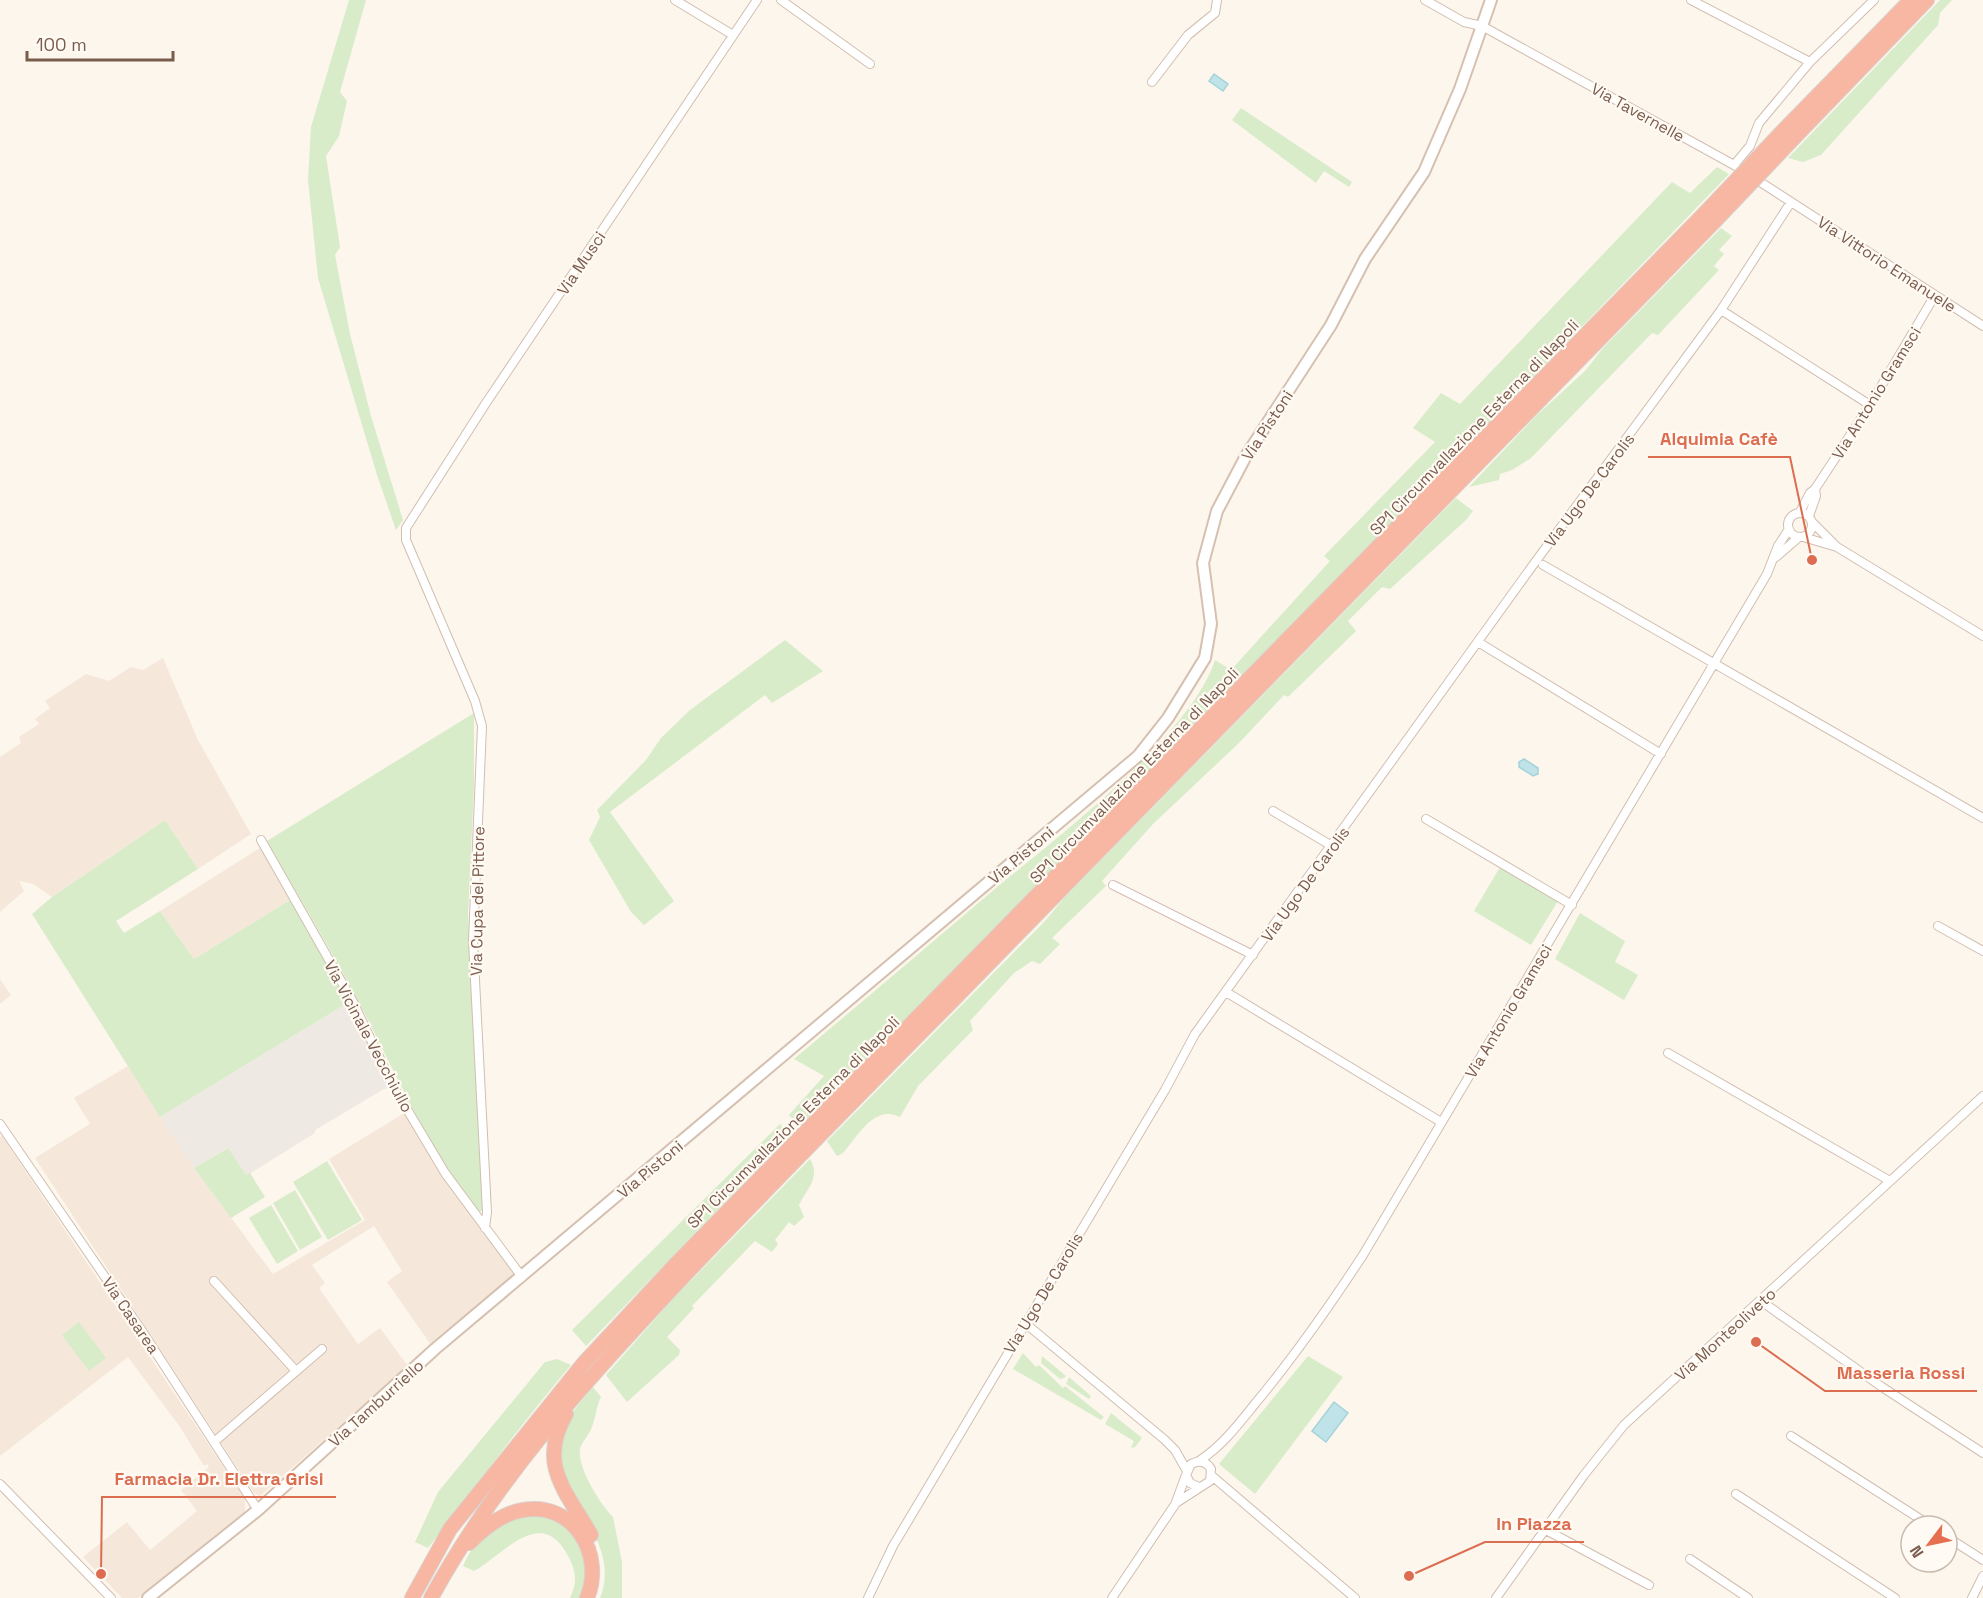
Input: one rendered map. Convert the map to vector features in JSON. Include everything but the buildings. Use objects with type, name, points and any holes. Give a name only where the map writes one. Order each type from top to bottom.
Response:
[{"type":"highway","name":"SP1 Circumvallazione Esterna di Napoli","points":[[1786,138],[1911,0]]},
{"type":"highway","name":"SP1 Circumvallazione Esterna di Napoli","points":[[412,1598],[450,1529],[584,1363],[675,1265],[1786,138],[1927,0]]},
{"type":"highway","name":"SP1 Circumvallazione Esterna di Napoli","points":[[431,1598],[446,1570],[544,1430],[580,1387],[748,1208],[1213,737],[1708,218]]},
{"type":"highway","points":[[580,1387],[557,1428],[552,1456],[563,1485],[599,1556],[601,1573],[595,1598]]},
{"type":"highway","points":[[464,1544],[504,1516],[524,1509],[548,1510],[565,1518],[580,1531],[588,1543],[594,1573],[588,1598]]},
{"type":"street","points":[[675,0],[733,35]]},
{"type":"street","name":"Via Musci","points":[[406,528],[486,404],[757,0]]},
{"type":"street","points":[[781,0],[870,64]]},
{"type":"street","points":[[1152,82],[1188,35],[1215,13],[1217,0]]},
{"type":"street","name":"Via Tavernelle","points":[[1425,0],[1464,22],[1482,26],[1734,165],[1791,202]]},
{"type":"street","name":"Via Pistoni","points":[[522,1277],[1138,756],[1168,718],[1205,658],[1211,624],[1203,563],[1217,511],[1246,456],[1331,325],[1365,259],[1424,172],[1460,89],[1491,0]]},
{"type":"street","points":[[1691,0],[1810,62]]},
{"type":"street","points":[[1734,165],[1750,146],[1760,123],[1810,62],[1874,0]]},
{"type":"street","name":"Via Vittorio Emanuele","points":[[1791,202],[1983,326]]},
{"type":"street","name":"Via Ugo De Carolis","points":[[868,1598],[893,1546],[1160,1098],[1195,1034],[1721,310],[1791,202]]},
{"type":"street","name":"Via Antonio Gramsci","points":[[1800,512],[1810,493],[1815,489],[1870,405],[1935,295]]},
{"type":"street","points":[[1721,310],[1870,405]]},
{"type":"street","name":"Via Antonio Gramsci","points":[[1811,519],[1816,496],[1815,489]]},
{"type":"street","points":[[1837,547],[1801,537],[1789,530],[1790,518],[1800,512],[1811,519],[1837,547],[1983,636]]},
{"type":"street","points":[[1801,537],[1811,530],[1811,519]]},
{"type":"street","name":"Via Cupa del Pittore","points":[[406,528],[406,540],[475,701],[482,726],[473,941],[487,1212],[484,1228]]},
{"type":"street","name":"Via Antonio Gramsci","points":[[1197,1462],[1218,1449],[1327,1311],[1390,1212],[1441,1122],[1715,663],[1776,557],[1778,546],[1789,530]]},
{"type":"street","name":"Via Antonio Gramsci","points":[[1776,557],[1801,537]]},
{"type":"street","points":[[1543,565],[1983,818]]},
{"type":"street","points":[[1478,642],[1661,754]]},
{"type":"street","points":[[1273,811],[1332,846]]},
{"type":"street","points":[[1426,819],[1572,904]]},
{"type":"street","name":"Via Vicinale Vecchiullo","points":[[261,840],[353,1002],[392,1084],[445,1173],[484,1228]]},
{"type":"street","points":[[1113,885],[1253,955]]},
{"type":"street","points":[[1938,926],[1983,951]]},
{"type":"street","points":[[1226,992],[1441,1122]]},
{"type":"street","points":[[1668,1053],[1890,1181]]},
{"type":"street","name":"Via Monteoliveto","points":[[1497,1598],[1584,1475],[1624,1425],[1983,1096]]},
{"type":"street","name":"Via Casarea","points":[[1,1126],[140,1328],[258,1510]]},
{"type":"street","points":[[484,1228],[522,1277]]},
{"type":"street","name":"Via Tamburriello","points":[[148,1598],[258,1510],[435,1349],[522,1277]]},
{"type":"street","points":[[214,1281],[296,1371]]},
{"type":"street","points":[[1761,1301],[1882,1387],[1983,1452]]},
{"type":"street","points":[[1025,1323],[1154,1430],[1177,1454],[1190,1483],[1223,1487]]},
{"type":"street","points":[[214,1442],[322,1349]]},
{"type":"street","points":[[1791,1436],[1911,1514]]},
{"type":"street","name":"Via Antonio Gramsci","points":[[1212,1473],[1218,1449]]},
{"type":"street","points":[[1177,1454],[1205,1463],[1223,1487],[1355,1598]]},
{"type":"street","points":[[1112,1598],[1176,1503],[1187,1473],[1197,1462]]},
{"type":"street","points":[[1176,1503],[1203,1485],[1212,1473]]},
{"type":"street","points":[[0,1484],[111,1598]]},
{"type":"street","points":[[1736,1494],[1895,1598]]},
{"type":"street","points":[[1546,1530],[1649,1585]]},
{"type":"street","points":[[1959,1545],[1983,1560]]},
{"type":"street","points":[[1690,1559],[1748,1598]]},
{"type":"street","points":[[1971,1598],[1983,1576]]},
{"type":"shaded area","points":[[163,658],[198,740],[251,834],[198,869],[165,820],[52,897],[33,884],[19,881],[24,891],[0,912],[0,757],[21,743],[19,737],[39,724],[35,719],[50,708],[45,701],[86,674],[109,681],[131,667],[143,670]]},
{"type":"shaded area","points":[[260,848],[290,900],[194,959],[160,911]]},
{"type":"shaded area","points":[[0,979],[11,995],[0,1004]]},
{"type":"shaded area","points":[[349,1002],[392,1088],[384,1089],[315,1130],[315,1133],[246,1176],[227,1148],[194,1168],[160,1117]]},
{"type":"shaded area","points":[[128,1066],[194,1168],[273,1274],[365,1220],[329,1159],[406,1112],[442,1174],[514,1274],[431,1345],[387,1282],[402,1271],[374,1226],[312,1265],[325,1283],[319,1288],[358,1344],[380,1328],[408,1366],[260,1496],[254,1493],[35,1158],[90,1124],[74,1098]]},
{"type":"shaded area","points":[[2,1136],[245,1499],[245,1513],[138,1598],[122,1598],[83,1557],[127,1522],[150,1550],[197,1511],[181,1490],[209,1467],[207,1464],[204,1466],[180,1427],[128,1357],[0,1456],[0,1137]]},
{"type":"green space","points":[[349,0],[366,0],[340,92],[347,101],[339,136],[326,156],[340,247],[335,255],[350,334],[371,416],[403,520],[396,530],[377,475],[318,278],[308,180],[311,127]]},
{"type":"green space","points":[[1940,0],[1952,0],[1940,13],[1938,25],[1821,155],[1803,162],[1788,158]]},
{"type":"green space","points":[[1241,108],[1352,182],[1349,187],[1324,171],[1316,183],[1232,120]]},
{"type":"green space","points":[[1717,167],[1729,174],[1347,570],[799,1127],[789,1115],[824,1076],[794,1059],[1086,813],[1152,752],[1201,689],[1215,660],[1231,670],[1330,561],[1324,556],[1435,442],[1413,428],[1441,393],[1460,404],[1672,182],[1690,193]]},
{"type":"green space","points":[[1721,228],[1732,236],[1719,250],[1724,254],[1714,266],[1719,270],[1658,335],[1652,333],[1531,458],[1512,470],[1500,474],[1499,480],[1469,487],[1536,416],[1585,371],[1603,348]]},
{"type":"green space","points":[[1456,498],[1473,511],[1466,520],[1390,589],[1382,587],[1348,621],[1356,631],[1288,697],[1284,695],[1240,742],[1153,824],[1102,881],[1106,886],[1052,938],[1060,944],[1040,964],[1032,961],[1014,973],[970,1021],[973,1030],[918,1086],[900,1117],[891,1114],[874,1118],[843,1153],[837,1156],[827,1141],[1045,921],[1065,897]]},
{"type":"green space","points":[[785,640],[823,671],[772,703],[765,695],[610,812],[674,901],[644,925],[631,912],[589,840],[600,817],[597,810],[646,760],[661,738],[690,710]]},
{"type":"green space","points":[[474,713],[474,787],[468,914],[483,1209],[479,1213],[432,1144],[344,975],[267,841]]},
{"type":"green space","points":[[165,820],[198,869],[116,921],[124,933],[160,911],[194,959],[290,900],[349,1002],[160,1117],[32,914],[52,897]]},
{"type":"green space","points":[[1500,867],[1558,901],[1531,945],[1474,911]]},
{"type":"green space","points":[[1580,913],[1625,941],[1615,962],[1638,975],[1624,1000],[1555,959]]},
{"type":"green space","points":[[780,1124],[789,1136],[586,1346],[572,1330]]},
{"type":"green space","points":[[228,1148],[246,1175],[250,1173],[265,1197],[231,1218],[194,1168]]},
{"type":"green space","points":[[810,1159],[814,1172],[813,1177],[799,1205],[804,1217],[794,1226],[789,1222],[775,1240],[778,1244],[772,1252],[755,1241],[692,1306],[694,1308],[667,1337],[680,1350],[679,1355],[627,1402],[606,1375],[671,1301]]},
{"type":"green space","points":[[327,1161],[362,1220],[328,1240],[293,1182]]},
{"type":"green space","points":[[295,1190],[322,1237],[300,1250],[273,1203]]},
{"type":"green space","points":[[271,1205],[298,1251],[277,1264],[249,1218]]},
{"type":"green space","points":[[79,1322],[106,1358],[89,1371],[62,1335]]},
{"type":"green space","points":[[1023,1353],[1036,1367],[1039,1365],[1063,1388],[1065,1386],[1104,1417],[1101,1420],[1013,1369]]},
{"type":"green space","points":[[1042,1356],[1066,1376],[1060,1379],[1041,1363]]},
{"type":"green space","points":[[1308,1356],[1343,1377],[1255,1494],[1219,1464]]},
{"type":"green space","points":[[557,1359],[571,1365],[428,1548],[415,1542],[438,1492],[545,1362]]},
{"type":"green space","points":[[1069,1377],[1091,1396],[1089,1399],[1066,1384]]},
{"type":"green space","points":[[593,1387],[601,1397],[591,1429],[580,1449],[580,1457],[591,1486],[613,1517],[622,1562],[622,1598],[600,1598],[605,1577],[603,1558],[597,1539],[568,1485],[561,1466],[559,1446],[563,1429]]},
{"type":"green space","points":[[1111,1413],[1142,1438],[1135,1447],[1131,1448],[1134,1441],[1105,1424]]},
{"type":"green space","points":[[543,1515],[567,1526],[587,1556],[584,1598],[570,1598],[575,1581],[572,1565],[556,1540],[545,1534],[533,1534],[521,1538],[474,1571],[463,1566],[476,1543],[494,1528],[517,1519]]},
{"type":"water","points":[[1214,74],[1228,84],[1223,91],[1209,81]]},
{"type":"water","points":[[1524,759],[1538,768],[1538,774],[1533,776],[1519,767],[1519,762]]},
{"type":"water","points":[[1334,1402],[1348,1413],[1326,1442],[1312,1431]]},
{"type":"place","name":"Alquimia Cafè","points":[[1812,560]]},
{"type":"place","name":"Masseria Rossi","points":[[1756,1342]]},
{"type":"place","name":"Farmacia Dr. Elettra Grisi","points":[[101,1574]]},
{"type":"place","name":"In Piazza","points":[[1409,1576]]}]
